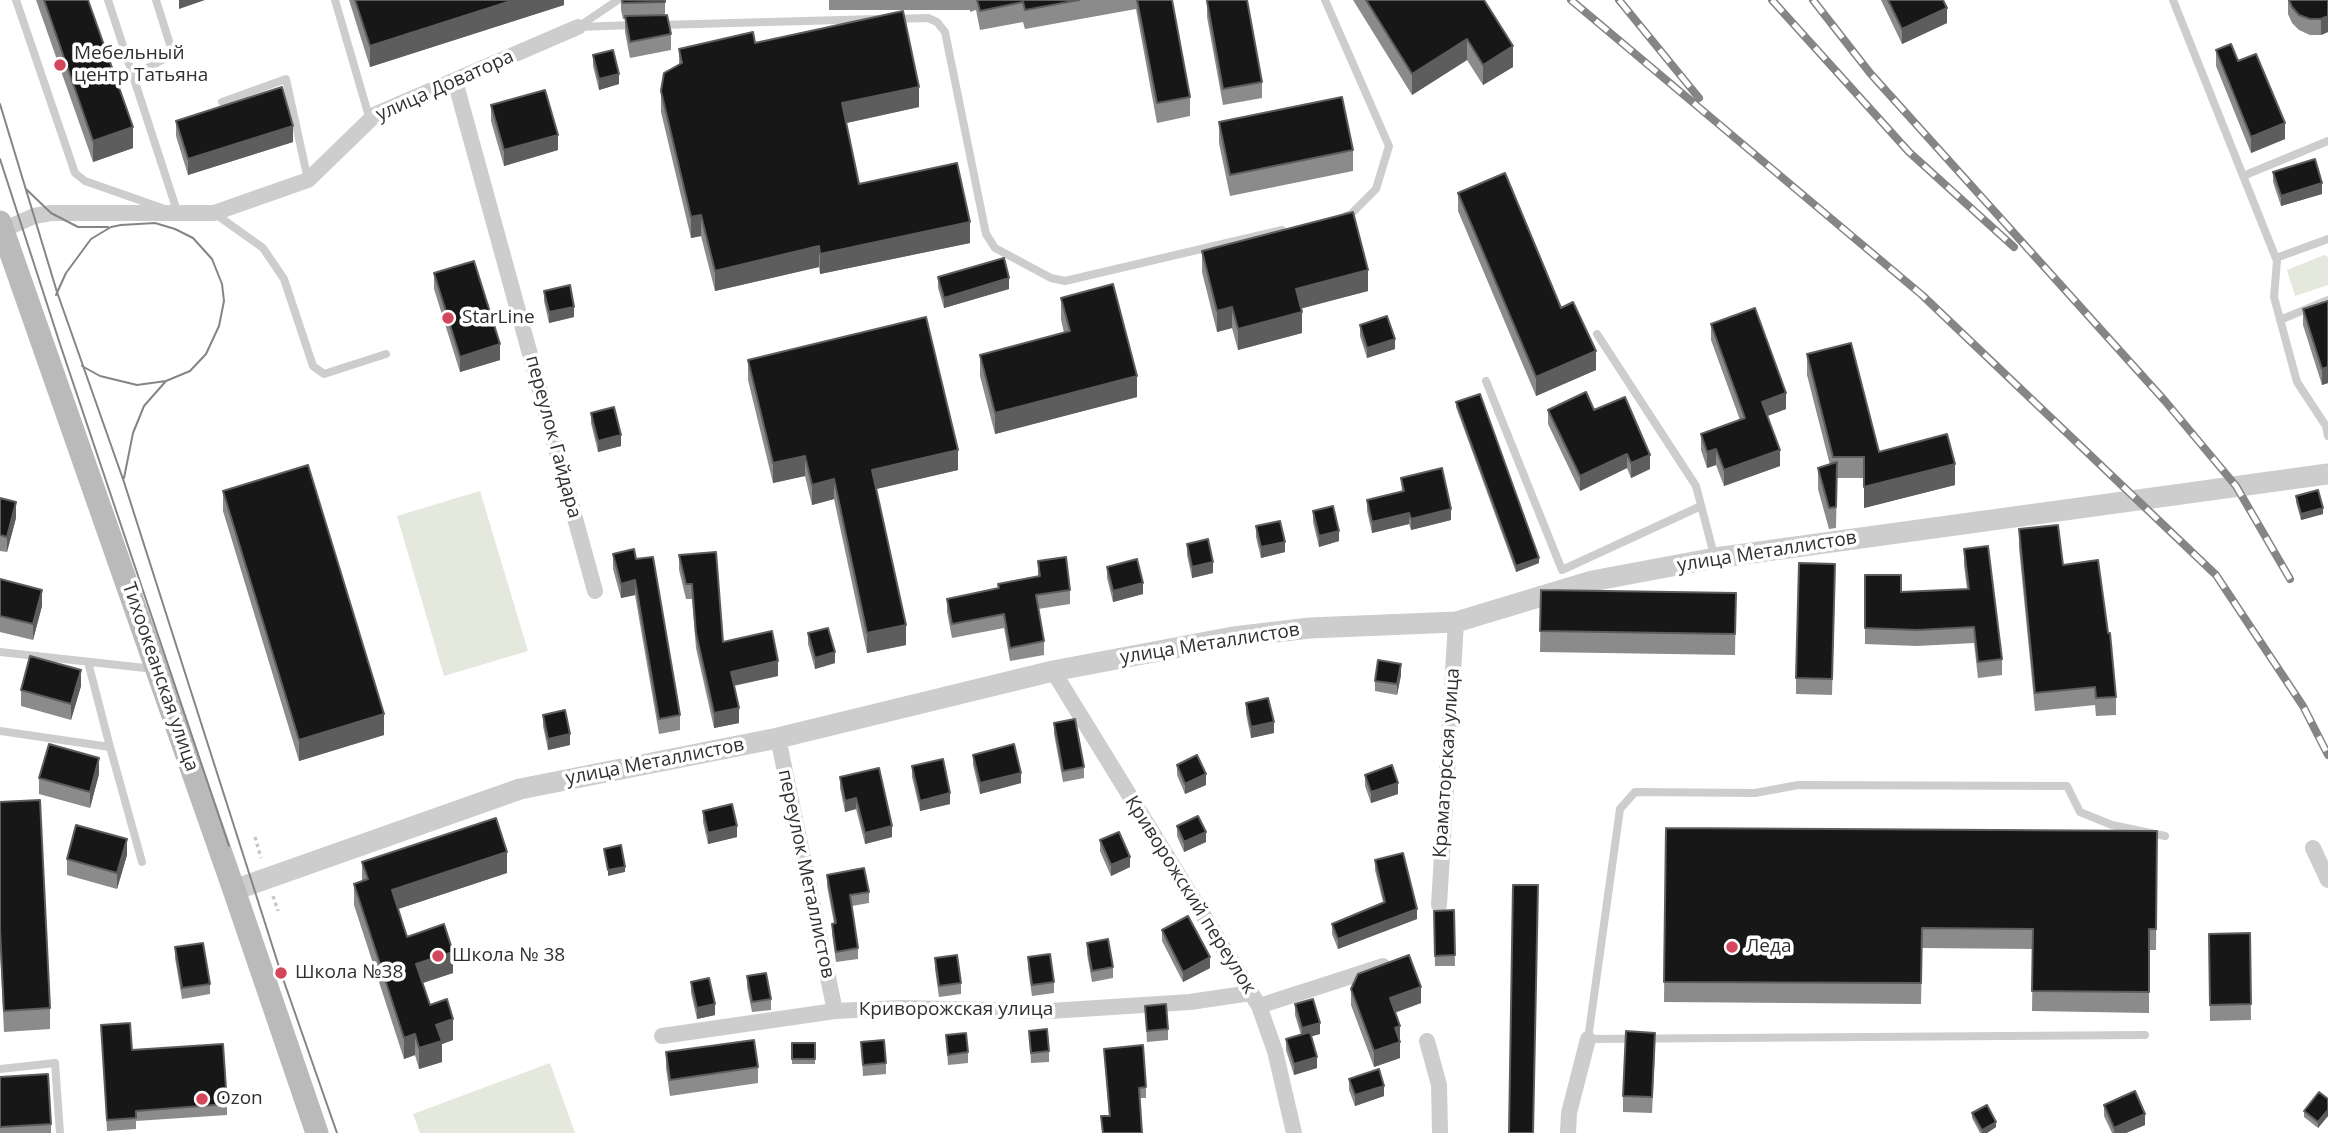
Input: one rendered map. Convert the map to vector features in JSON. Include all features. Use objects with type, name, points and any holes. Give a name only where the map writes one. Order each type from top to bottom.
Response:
[{"type":"main road","name":"Тихоокеанская улица","points":[[2,226],[8,266],[157,669],[317,1133]]},
{"type":"street","name":"улица Доватора","points":[[2,226],[51,213],[214,213],[308,180],[376,114],[578,27]]},
{"type":"street","name":"переулок Гайдара","points":[[455,81],[594,591]]},
{"type":"street","name":"улица Металлистов","points":[[234,890],[520,789],[778,738],[1053,671],[1233,637],[1310,628],[1456,622],[1592,581],[1715,558],[2328,474]]},
{"type":"street","name":"Краматорская улица","points":[[1438,905],[1456,622]]},
{"type":"street","name":"Криворожский переулок","points":[[1053,671],[1255,1000],[1275,1051],[1294,1133]]},
{"type":"street","name":"переулок Металлистов","points":[[778,738],[835,1011]]},
{"type":"street","points":[[2313,848],[2328,880]]},
{"type":"street","points":[[1255,1000],[1386,964]]},
{"type":"street","name":"Криворожская улица","points":[[662,1036],[835,1011],[1050,1011],[1255,1000]]},
{"type":"street","points":[[1568,1133],[1569,1113],[1588,1039]]},
{"type":"street","points":[[1427,1041],[1439,1085],[1440,1133]]},
{"type":"lane","points":[[16,0],[75,173],[85,181],[178,214]]},
{"type":"lane","points":[[108,0],[178,214]]},
{"type":"lane","points":[[133,76],[173,54],[156,0]]},
{"type":"lane","points":[[335,0],[370,120]]},
{"type":"lane","points":[[578,27],[618,0]]},
{"type":"lane","points":[[1325,0],[1389,146],[1376,189],[1351,214],[1337,218]]},
{"type":"lane","points":[[2173,0],[2276,258],[2274,297],[2297,382],[2326,426],[2328,436]]},
{"type":"lane","points":[[578,27],[928,18],[937,22],[944,32],[986,234],[995,248],[1051,278],[1065,281],[1297,227]]},
{"type":"lane","points":[[222,102],[286,79],[308,180]]},
{"type":"lane","points":[[2243,176],[2328,141]]},
{"type":"lane","points":[[214,213],[263,248],[284,279],[313,366],[324,374],[386,355]]},
{"type":"lane","points":[[2276,258],[2328,239]]},
{"type":"lane","points":[[2280,320],[2328,300]]},
{"type":"lane","points":[[1597,334],[1696,486],[1715,558]]},
{"type":"lane","points":[[1486,381],[1562,570],[1701,506]]},
{"type":"lane","points":[[0,652],[157,669]]},
{"type":"lane","points":[[88,662],[142,862]]},
{"type":"lane","points":[[0,731],[110,747]]},
{"type":"lane","points":[[2144,1035],[1588,1039],[1620,809],[1635,792],[1755,793],[1798,785],[2067,786],[2080,812],[2112,825],[2165,836]]},
{"type":"lane","points":[[0,1069],[55,1063],[60,1133]]},
{"type":"shaded area","points":[[2324,255],[2328,257],[2328,285],[2295,296],[2287,270]]},
{"type":"shaded area","points":[[480,491],[528,651],[444,676],[397,516]]},
{"type":"shaded area","points":[[550,1063],[575,1133],[420,1133],[413,1114]]},
{"type":"building","points":[[44,0],[88,0],[133,127],[93,141]]},
{"type":"building","points":[[355,0],[514,0],[370,46]]},
{"type":"building","points":[[622,0],[665,0],[665,2],[623,3]]},
{"type":"building","points":[[977,0],[1079,0],[1025,10],[1023,2],[980,11]]},
{"type":"building","points":[[1137,0],[1172,0],[1190,97],[1157,103]]},
{"type":"building","points":[[1247,0],[1262,82],[1223,89],[1207,1]]},
{"type":"building","points":[[1366,0],[1484,0],[1513,46],[1483,65],[1467,39],[1412,74]]},
{"type":"building","points":[[1888,0],[1943,0],[1947,8],[1902,29]]},
{"type":"building","points":[[2289,0],[2328,0],[2328,16],[2310,19],[2299,15]]},
{"type":"building","points":[[903,11],[919,87],[842,103],[859,184],[957,163],[970,222],[820,254],[819,246],[715,271],[701,215],[691,217],[661,91],[664,73],[682,63],[679,49],[753,32],[755,43]]},
{"type":"building","points":[[667,15],[671,34],[630,42],[625,16]]},
{"type":"building","points":[[2231,44],[2238,61],[2256,54],[2285,123],[2251,137],[2216,50]]},
{"type":"building","points":[[613,50],[619,74],[599,79],[593,55]]},
{"type":"building","points":[[282,87],[293,126],[188,159],[176,121]]},
{"type":"building","points":[[545,90],[558,135],[504,150],[491,105]]},
{"type":"building","points":[[1342,97],[1353,150],[1230,175],[1219,122]]},
{"type":"building","points":[[2315,159],[2322,183],[2281,196],[2273,172]]},
{"type":"building","points":[[1505,173],[1561,308],[1573,302],[1596,351],[1536,377],[1458,193]]},
{"type":"building","points":[[1353,212],[1368,270],[1296,289],[1302,312],[1238,329],[1232,307],[1217,311],[1202,251]]},
{"type":"building","points":[[1004,258],[1009,278],[944,298],[938,277]]},
{"type":"building","points":[[474,261],[500,344],[460,357],[434,273]]},
{"type":"building","points":[[1113,284],[1137,376],[995,413],[980,355],[1070,331],[1061,298]]},
{"type":"building","points":[[570,285],[574,307],[549,312],[544,291]]},
{"type":"building","points":[[2328,301],[2328,367],[2322,369],[2303,309]]},
{"type":"building","points":[[1755,308],[1786,393],[1762,402],[1780,450],[1724,470],[1716,449],[1707,452],[1701,434],[1745,418],[1711,324]]},
{"type":"building","points":[[1387,316],[1395,339],[1367,348],[1360,325]]},
{"type":"building","points":[[926,317],[958,450],[872,470],[906,625],[867,633],[834,479],[812,485],[805,456],[773,463],[748,360]]},
{"type":"building","points":[[1851,343],[1879,452],[1947,434],[1955,464],[1864,487],[1864,457],[1833,457],[1807,354]]},
{"type":"building","points":[[1586,392],[1594,410],[1625,397],[1650,455],[1631,463],[1627,454],[1580,476],[1548,410]]},
{"type":"building","points":[[1480,394],[1539,558],[1516,566],[1456,402]]},
{"type":"building","points":[[614,407],[621,435],[598,441],[591,413]]},
{"type":"building","points":[[1837,462],[1836,507],[1829,508],[1818,468]]},
{"type":"building","points":[[308,465],[384,714],[299,740],[223,491]]},
{"type":"building","points":[[1442,468],[1451,509],[1411,519],[1409,513],[1372,522],[1367,500],[1404,491],[1401,478]]},
{"type":"building","points":[[2318,490],[2323,508],[2301,514],[2296,496]]},
{"type":"building","points":[[0,498],[16,502],[7,537],[0,535]]},
{"type":"building","points":[[1333,506],[1339,531],[1319,536],[1313,511]]},
{"type":"building","points":[[1280,521],[1285,542],[1261,547],[1256,526]]},
{"type":"building","points":[[2058,525],[2063,565],[2098,560],[2110,633],[2116,697],[2096,698],[2095,687],[2035,693],[2019,529]]},
{"type":"building","points":[[1208,539],[1213,562],[1192,567],[1187,544]]},
{"type":"building","points":[[1988,546],[2002,659],[1978,662],[1974,627],[1917,630],[1865,628],[1865,575],[1901,575],[1901,592],[1969,589],[1964,549]]},
{"type":"building","points":[[634,549],[636,559],[653,557],[680,715],[659,719],[635,580],[621,584],[613,554]]},
{"type":"building","points":[[716,552],[723,642],[772,631],[778,661],[731,672],[739,708],[714,713],[696,633],[692,584],[686,584],[679,555]]},
{"type":"building","points":[[1066,557],[1070,590],[1036,595],[1044,641],[1010,648],[1004,614],[952,624],[947,599],[999,588],[998,584],[1040,576],[1038,561]]},
{"type":"building","points":[[1137,559],[1143,583],[1113,591],[1107,567]]},
{"type":"building","points":[[1799,563],[1835,564],[1832,679],[1796,678]]},
{"type":"building","points":[[0,579],[42,590],[33,624],[0,616]]},
{"type":"building","points":[[1541,590],[1736,593],[1735,634],[1540,631]]},
{"type":"building","points":[[828,628],[835,652],[815,658],[808,633]]},
{"type":"building","points":[[30,656],[81,670],[71,704],[21,690]]},
{"type":"building","points":[[1378,660],[1401,664],[1397,684],[1375,681]]},
{"type":"building","points":[[1268,698],[1274,722],[1251,727],[1246,703]]},
{"type":"building","points":[[565,710],[570,734],[548,739],[543,715]]},
{"type":"building","points":[[1075,719],[1084,767],[1063,771],[1054,723]]},
{"type":"building","points":[[49,744],[99,758],[90,792],[39,778]]},
{"type":"building","points":[[1014,744],[1021,773],[980,783],[973,755]]},
{"type":"building","points":[[1197,755],[1206,774],[1185,784],[1177,765]]},
{"type":"building","points":[[943,759],[950,793],[920,801],[912,766]]},
{"type":"building","points":[[1392,765],[1398,783],[1371,792],[1365,775]]},
{"type":"building","points":[[879,768],[892,826],[865,833],[856,798],[845,801],[840,777]]},
{"type":"building","points":[[40,800],[50,1008],[4,1011],[0,929],[0,802]]},
{"type":"building","points":[[732,804],[737,826],[708,833],[703,811]]},
{"type":"building","points":[[1198,816],[1206,832],[1184,842],[1177,826]]},
{"type":"building","points":[[496,818],[507,852],[392,890],[407,937],[444,924],[453,952],[416,964],[430,1005],[447,999],[453,1019],[436,1025],[442,1041],[419,1048],[415,1034],[404,1038],[354,884],[368,879],[362,862]]},
{"type":"building","points":[[76,825],[127,839],[117,873],[67,859]]},
{"type":"building","points":[[1666,828],[2157,831],[2156,929],[2149,929],[2149,992],[2032,991],[2033,929],[1922,928],[1921,983],[1664,982]]},
{"type":"building","points":[[1119,832],[1130,857],[1111,865],[1100,840]]},
{"type":"building","points":[[621,845],[625,867],[608,870],[604,849]]},
{"type":"building","points":[[1403,853],[1417,909],[1338,939],[1332,924],[1385,902],[1375,860]]},
{"type":"building","points":[[864,868],[869,892],[850,895],[858,948],[836,952],[832,924],[836,923],[827,875]]},
{"type":"building","points":[[1513,885],[1538,885],[1533,1133],[1509,1133]]},
{"type":"building","points":[[1454,910],[1455,955],[1435,956],[1434,911]]},
{"type":"building","points":[[1188,916],[1210,957],[1183,972],[1162,930]]},
{"type":"building","points":[[2250,933],[2251,1004],[2210,1005],[2209,934]]},
{"type":"building","points":[[1108,939],[1113,967],[1092,971],[1087,943]]},
{"type":"building","points":[[203,943],[210,984],[182,988],[175,947]]},
{"type":"building","points":[[1050,954],[1054,982],[1032,985],[1028,957]]},
{"type":"building","points":[[957,955],[961,983],[939,986],[935,958]]},
{"type":"building","points":[[1409,955],[1421,987],[1390,998],[1400,1026],[1395,1028],[1400,1042],[1374,1051],[1351,989],[1358,974]]},
{"type":"building","points":[[766,973],[771,999],[752,1002],[747,976]]},
{"type":"building","points":[[709,978],[715,1004],[697,1008],[691,982]]},
{"type":"building","points":[[1313,999],[1320,1023],[1302,1028],[1295,1004]]},
{"type":"building","points":[[1166,1004],[1168,1029],[1147,1031],[1145,1006]]},
{"type":"building","points":[[130,1023],[132,1050],[223,1044],[227,1104],[136,1111],[136,1118],[107,1120],[101,1025]]},
{"type":"building","points":[[1047,1029],[1049,1051],[1031,1053],[1029,1031]]},
{"type":"building","points":[[1626,1031],[1655,1033],[1652,1097],[1623,1096]]},
{"type":"building","points":[[1310,1032],[1317,1057],[1294,1064],[1286,1039]]},
{"type":"building","points":[[966,1033],[968,1052],[948,1055],[946,1035]]},
{"type":"building","points":[[754,1040],[758,1067],[670,1080],[666,1052]]},
{"type":"building","points":[[884,1040],[886,1063],[863,1065],[861,1042]]},
{"type":"building","points":[[792,1043],[815,1043],[815,1059],[792,1059]]},
{"type":"building","points":[[1143,1045],[1146,1087],[1139,1088],[1142,1133],[1103,1133],[1101,1116],[1110,1116],[1104,1049]]},
{"type":"building","points":[[1379,1069],[1384,1086],[1355,1095],[1349,1079]]},
{"type":"building","points":[[48,1074],[51,1124],[0,1127],[0,1077]]},
{"type":"building","points":[[2135,1091],[2145,1114],[2114,1128],[2104,1105]]},
{"type":"building","points":[[2319,1092],[2328,1099],[2328,1110],[2318,1122],[2304,1111]]},
{"type":"building","points":[[1987,1105],[1996,1122],[1982,1130],[1972,1113]]},
{"type":"tram line","points":[[0,104],[57,292],[124,482],[281,973],[337,1133]]},
{"type":"tram line","points":[[0,159],[229,846]]},
{"type":"tram line","points":[[26,189],[51,213],[78,227],[108,227]]},
{"type":"tram line","points":[[56,295],[66,273],[91,239],[111,227],[121,225],[155,223],[193,238],[212,259],[222,284],[224,301],[219,326],[206,354],[190,371],[166,381],[137,385],[100,376],[82,366]]},
{"type":"tram line","points":[[124,478],[133,433],[144,406],[166,381]]},
{"type":"railway","points":[[1571,0],[1922,295],[2216,575],[2303,706],[2328,755]]},
{"type":"railway","points":[[1619,0],[1699,98]]},
{"type":"railway","points":[[1772,0],[1909,152],[2014,247]]},
{"type":"railway","points":[[1813,0],[1870,73],[2165,401],[2236,486],[2290,579]]},
{"type":"place","name":"Мебельный центр Татьяна","points":[[60,65]]},
{"type":"place","name":"StarLine","points":[[448,318]]},
{"type":"place","name":"Леда","points":[[1732,947]]},
{"type":"place","name":"Школа № 38","points":[[438,956]]},
{"type":"place","name":"Школа №38","points":[[281,973]]},
{"type":"place","name":"Ozon","points":[[202,1099]]}]
